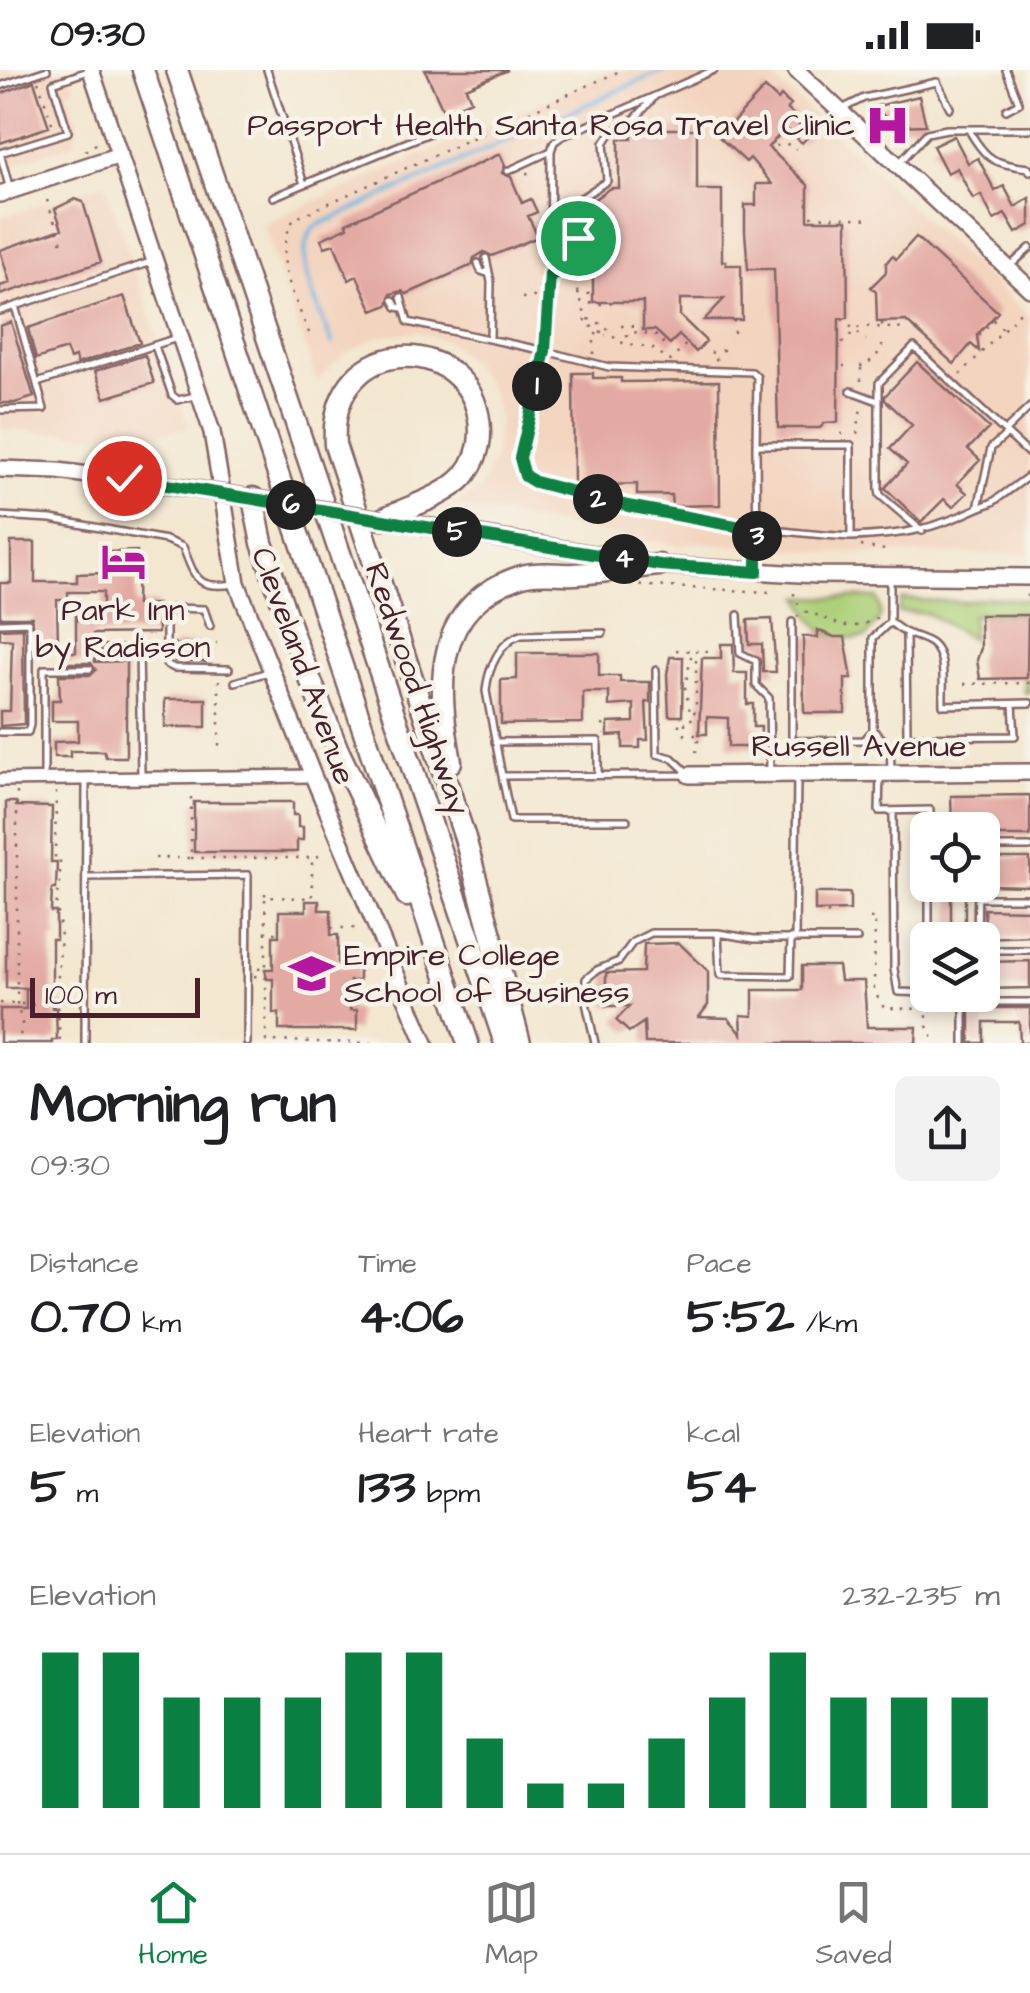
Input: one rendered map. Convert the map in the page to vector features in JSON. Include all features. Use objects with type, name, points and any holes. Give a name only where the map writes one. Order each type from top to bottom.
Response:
[{"type":"highway","name":"Redwood Highway","points":[[143,70],[466,1043]]},
{"type":"highway","name":"Redwood Highway","points":[[177,70],[505,1043]]},
{"type":"highway","points":[[382,519],[448,488],[464,476],[480,443],[479,410],[471,396],[460,380],[431,360],[393,356],[360,373],[337,406],[334,444],[466,838],[520,1043]]},
{"type":"highway","points":[[252,498],[262,543],[293,635],[337,748],[400,882],[466,1043]]},
{"type":"highway","points":[[466,838],[441,700],[445,656],[460,624],[484,597],[524,576],[660,565]]},
{"type":"main road","name":"Cleveland Avenue","points":[[91,70],[220,465],[236,583],[425,1043]]},
{"type":"main road","points":[[796,70],[1030,290]]},
{"type":"main road","points":[[5,192],[120,155]]},
{"type":"main road","points":[[0,469],[58,471],[188,488],[660,565],[757,572],[1030,577]]},
{"type":"main road","name":"Russell Avenue","points":[[689,774],[1030,772]]},
{"type":"street","points":[[0,780],[313,776]]},
{"type":"lane","points":[[0,86],[47,70]]},
{"type":"lane","points":[[5,192],[0,153],[68,132],[53,83],[91,70]]},
{"type":"lane","points":[[267,70],[304,184]]},
{"type":"lane","points":[[714,70],[554,142],[545,351],[520,458],[525,476],[582,496],[757,530],[852,537],[922,531],[993,502],[1030,475]]},
{"type":"lane","points":[[1006,70],[1019,104],[1006,110]]},
{"type":"lane","points":[[840,110],[864,98],[936,82],[950,108]]},
{"type":"lane","points":[[550,274],[579,260],[578,200],[606,181],[604,143],[610,134],[636,118],[654,97]]},
{"type":"lane","points":[[897,165],[927,133],[1030,129]]},
{"type":"lane","points":[[273,196],[432,132]]},
{"type":"lane","points":[[970,132],[992,161],[1030,171]]},
{"type":"lane","points":[[508,171],[551,151]]},
{"type":"lane","points":[[1008,268],[1030,248]]},
{"type":"lane","points":[[486,258],[490,268],[490,338]]},
{"type":"lane","points":[[0,311],[155,261]]},
{"type":"lane","points":[[478,262],[481,272],[488,273]]},
{"type":"lane","points":[[402,297],[408,322],[609,368],[752,372],[757,377],[757,572]]},
{"type":"lane","points":[[393,300],[396,308],[402,308]]},
{"type":"lane","points":[[0,410],[44,409],[14,306]]},
{"type":"lane","points":[[37,383],[180,336]]},
{"type":"lane","points":[[155,346],[172,395],[178,400],[200,395]]},
{"type":"lane","points":[[922,531],[880,494],[879,383],[914,347],[1030,455]]},
{"type":"lane","points":[[852,390],[878,401]]},
{"type":"lane","points":[[978,508],[991,448],[1030,407]]},
{"type":"lane","points":[[756,444],[851,445],[852,537]]},
{"type":"lane","points":[[0,516],[51,519],[166,540],[183,547],[192,572],[201,583],[217,587],[236,583]]},
{"type":"lane","points":[[792,622],[792,741],[864,740],[873,730],[873,638],[890,622],[890,576]]},
{"type":"lane","points":[[210,626],[204,609],[173,608],[166,616],[166,664],[174,668],[229,669]]},
{"type":"lane","points":[[738,615],[740,653],[756,661],[756,685],[770,698],[770,774]]},
{"type":"lane","points":[[0,623],[28,622],[30,630],[30,726],[28,732],[0,732]]},
{"type":"lane","points":[[890,622],[906,635],[923,638],[939,652],[943,705],[1030,704]]},
{"type":"lane","points":[[604,634],[512,638],[502,647],[486,690],[511,820],[627,820]]},
{"type":"lane","points":[[906,635],[907,737]]},
{"type":"lane","points":[[105,649],[139,648],[141,778]]},
{"type":"lane","points":[[44,779],[44,669],[90,669]]},
{"type":"lane","points":[[656,670],[656,754],[672,758],[689,774]]},
{"type":"lane","points":[[235,682],[271,671]]},
{"type":"lane","points":[[890,746],[907,737],[1014,736],[1014,704]]},
{"type":"lane","points":[[873,730],[890,746]]},
{"type":"lane","points":[[495,742],[598,741],[598,775]]},
{"type":"lane","points":[[890,746],[879,811],[930,812]]},
{"type":"lane","points":[[502,776],[689,774]]},
{"type":"lane","points":[[718,933],[720,975],[790,976],[797,774]]},
{"type":"lane","points":[[84,1043],[86,779]]},
{"type":"lane","points":[[894,810],[896,980],[898,992],[910,992]]},
{"type":"lane","points":[[1000,847],[1030,847]]},
{"type":"lane","points":[[86,877],[248,874],[247,1043]]},
{"type":"lane","points":[[1000,898],[1030,898]]},
{"type":"lane","points":[[595,1043],[585,998],[586,980],[597,970],[619,961],[633,942],[651,932],[857,939]]},
{"type":"lane","points":[[1000,950],[1030,950]]},
{"type":"lane","points":[[964,1043],[964,1002],[1030,1002]]},
{"type":"path","points":[[309,333],[286,275],[282,250],[294,219],[622,70]]},
{"type":"path","points":[[38,80],[54,130]]},
{"type":"path","points":[[776,146],[790,144],[796,149]]},
{"type":"path","points":[[526,173],[533,174]]},
{"type":"path","points":[[48,200],[64,246]]},
{"type":"path","points":[[811,216],[873,220]]},
{"type":"path","points":[[575,280],[585,323],[606,335],[594,334],[594,356]]},
{"type":"path","points":[[578,294],[590,294],[590,304],[611,304]]},
{"type":"path","points":[[522,298],[544,296]]},
{"type":"path","points":[[958,376],[1024,308]]},
{"type":"path","points":[[586,318],[604,326],[618,342],[657,350],[671,360],[687,343]]},
{"type":"path","points":[[842,318],[866,340]]},
{"type":"path","points":[[734,320],[734,334]]},
{"type":"path","points":[[979,336],[993,320],[1004,330]]},
{"type":"path","points":[[622,326],[635,326],[635,332]]},
{"type":"path","points":[[842,343],[860,326],[906,329]]},
{"type":"path","points":[[634,346],[627,335],[654,334],[663,342],[657,350]]},
{"type":"path","points":[[862,382],[860,366],[882,350],[882,345]]},
{"type":"path","points":[[718,350],[710,353],[718,360]]},
{"type":"path","points":[[857,434],[861,407]]},
{"type":"path","points":[[858,548],[885,553]]},
{"type":"path","points":[[619,584],[769,592]]},
{"type":"path","points":[[794,593],[804,611],[842,626],[859,628],[882,615]]},
{"type":"path","points":[[792,622],[804,611]]},
{"type":"path","points":[[170,643],[218,643]]},
{"type":"path","points":[[676,650],[708,652]]},
{"type":"path","points":[[679,726],[679,722],[692,722],[685,687],[694,651]]},
{"type":"path","points":[[692,712],[696,712],[698,689],[694,651]]},
{"type":"path","points":[[219,680],[219,747]]},
{"type":"path","points":[[964,684],[1030,683]]},
{"type":"path","points":[[685,722],[685,735],[700,735],[696,752]]},
{"type":"path","points":[[602,724],[604,737]]},
{"type":"path","points":[[17,792],[18,1004],[22,1023],[19,1043]]},
{"type":"path","points":[[56,792],[60,1043]]},
{"type":"path","points":[[190,858],[191,794]]},
{"type":"path","points":[[155,858],[312,858],[323,854]]},
{"type":"path","points":[[265,858],[265,867]]},
{"type":"path","points":[[312,858],[312,898],[265,895],[266,968],[253,969],[253,976],[266,978],[266,1041],[373,1043]]},
{"type":"path","points":[[331,928],[359,928]]},
{"type":"path","points":[[266,933],[279,933]]},
{"type":"path","points":[[0,1004],[60,1006]]},
{"type":"shaded area","points":[[0,70],[69,70],[75,88],[67,91],[78,121],[73,143],[0,169]]},
{"type":"shaded area","points":[[615,70],[765,70],[1030,318],[1030,554],[835,553],[697,542],[678,546],[453,506],[480,491],[494,459],[499,422],[491,389],[449,342],[417,332],[380,336],[344,354],[317,381],[263,224]]},
{"type":"shaded area","points":[[105,183],[189,428],[141,436],[0,430],[0,218]]},
{"type":"green space","points":[[801,597],[877,598],[879,620],[867,637],[833,636],[818,626]]},
{"type":"green space","points":[[988,597],[1030,600],[1030,692],[1024,693],[1024,614],[972,615],[972,639],[926,613],[898,612],[902,599],[963,602]]},
{"type":"building","points":[[425,70],[508,70],[466,88],[471,100],[444,112]]},
{"type":"building","points":[[34,81],[49,127],[0,143],[0,94]]},
{"type":"building","points":[[765,88],[791,105],[787,109],[809,135],[802,143],[786,128],[768,147],[808,185],[808,220],[847,220],[848,318],[839,319],[838,422],[825,423],[820,428],[778,428],[774,269],[748,269],[745,232],[745,205],[756,205],[756,184],[772,184],[750,158],[746,162],[719,137]]},
{"type":"building","points":[[919,96],[926,125],[895,126],[874,107]]},
{"type":"building","points":[[632,129],[697,129],[697,190],[722,190],[722,261],[726,265],[741,265],[742,320],[704,320],[724,299],[680,299],[680,316],[706,341],[696,352],[679,335],[670,344],[655,330],[643,330],[643,302],[593,302],[593,268],[598,268],[598,246],[590,246],[589,203],[610,188],[619,188],[619,139],[632,139]]},
{"type":"building","points":[[954,136],[968,163],[978,158],[995,191],[1004,186],[1015,207],[1030,198],[1030,225],[1016,233],[1005,214],[994,220],[981,195],[973,199],[957,168],[947,173],[933,146]]},
{"type":"building","points":[[500,154],[505,165],[502,173],[511,177],[522,203],[531,199],[537,212],[528,216],[538,237],[492,256],[484,252],[474,258],[472,265],[407,294],[391,294],[388,305],[373,311],[357,276],[349,280],[334,244],[325,247],[321,239],[348,227],[346,223]]},
{"type":"building","points":[[75,199],[83,202],[101,262],[0,295],[0,286],[10,283],[0,250],[62,229],[55,209]]},
{"type":"building","points":[[916,237],[998,312],[977,335],[979,351],[971,344],[954,364],[906,321],[877,322],[876,292],[871,287],[886,272],[886,263],[892,256],[896,259]]},
{"type":"building","points":[[124,296],[140,343],[77,364],[66,349],[36,359],[28,328]]},
{"type":"building","points":[[11,322],[34,397],[0,403],[0,326]]},
{"type":"building","points":[[145,355],[154,383],[105,398],[95,371]]},
{"type":"building","points":[[917,362],[989,428],[968,449],[980,460],[957,484],[967,493],[953,507],[944,499],[921,522],[885,488],[907,464],[890,449],[912,425],[885,396]]},
{"type":"building","points":[[573,373],[621,378],[621,382],[719,381],[720,505],[672,506],[671,495],[637,495],[637,484],[574,486]]},
{"type":"building","points":[[11,542],[35,542],[35,582],[77,582],[77,574],[109,573],[109,552],[137,551],[136,605],[157,604],[158,633],[93,634],[95,662],[126,661],[126,757],[106,757],[104,751],[70,751],[70,757],[54,757],[54,742],[78,741],[78,721],[52,721],[52,700],[60,700],[59,675],[91,675],[96,670],[91,663],[64,663],[64,652],[76,652],[76,611],[103,610],[103,592],[68,592],[68,600],[57,600],[58,645],[36,645],[32,617],[0,617],[0,583],[11,583]]},
{"type":"building","points":[[980,615],[1028,615],[1027,678],[980,679]]},
{"type":"building","points":[[772,619],[776,672],[763,672],[762,644],[749,644],[748,620]]},
{"type":"building","points":[[23,628],[24,724],[0,726],[0,711],[10,711],[12,640],[0,639],[0,629]]},
{"type":"building","points":[[818,630],[845,637],[852,679],[845,679],[845,713],[804,713],[803,636],[818,638]]},
{"type":"building","points":[[198,644],[198,650],[206,650],[206,662],[175,661],[174,645]]},
{"type":"building","points":[[721,644],[733,644],[734,673],[747,673],[747,704],[753,704],[753,727],[761,727],[760,747],[728,747],[728,718],[707,717],[707,734],[699,734],[702,658],[721,658]]},
{"type":"building","points":[[517,653],[599,653],[599,676],[620,676],[620,682],[650,682],[650,702],[646,702],[648,740],[640,740],[640,748],[623,748],[623,735],[608,736],[608,723],[634,722],[634,704],[609,706],[609,692],[583,692],[583,723],[501,724],[501,680],[517,679]]},
{"type":"building","points":[[670,657],[683,657],[682,716],[669,716]]},
{"type":"building","points":[[165,699],[206,699],[206,727],[165,727]]},
{"type":"building","points":[[1030,795],[1030,836],[1000,836],[1000,812],[951,812],[951,796]]},
{"type":"building","points":[[6,802],[52,807],[51,862],[57,862],[51,912],[56,912],[52,1008],[56,1008],[57,1040],[52,1043],[0,1043],[0,1009],[26,1009],[26,988],[6,988]]},
{"type":"building","points":[[194,802],[293,802],[293,815],[298,815],[298,827],[303,827],[303,840],[297,840],[297,852],[194,852]]},
{"type":"building","points":[[1000,858],[1030,858],[1030,886],[1000,885]]},
{"type":"building","points":[[815,893],[850,893],[850,910],[815,911]]},
{"type":"building","points":[[306,901],[319,901],[319,910],[331,910],[331,935],[338,935],[338,966],[359,966],[359,981],[350,981],[350,1010],[357,1010],[357,1030],[279,1030],[279,1013],[273,1013],[273,979],[267,979],[265,969],[273,969],[273,936],[279,936],[279,911],[306,911]]},
{"type":"building","points":[[951,902],[965,902],[965,922],[951,922]]},
{"type":"building","points":[[984,909],[1030,910],[1030,936],[1000,937],[1000,922],[985,922]]},
{"type":"building","points":[[679,943],[708,971],[708,1005],[699,1017],[728,1018],[742,1034],[741,1015],[753,1016],[753,990],[802,990],[802,966],[838,966],[840,981],[864,981],[867,1027],[917,1027],[916,1043],[645,1043],[644,1022],[629,1032],[616,1020],[630,1006],[606,1006],[606,973],[643,972],[644,944]]},
{"type":"building","points":[[1030,961],[1030,988],[1000,989],[1000,962]]},
{"type":"building","points":[[1030,1008],[1030,1043],[1020,1043],[1019,1022],[984,1022],[984,1043],[970,1043],[970,1012]]},
{"type":"waterway","points":[[332,343],[306,269],[307,240],[314,227],[664,70]]},
{"type":"place","name":"Passport Health Santa Rosa Travel Clinic","points":[[888,125]]},
{"type":"place","name":"Park Inn by Radisson","points":[[123,562]]},
{"type":"place","name":"Empire College School of Business","points":[[311,973]]},
{"type":"route","points":[[124,478],[660,565],[757,572],[757,530],[582,496],[525,476],[520,458],[545,351],[550,274],[579,260],[578,238]]}]
